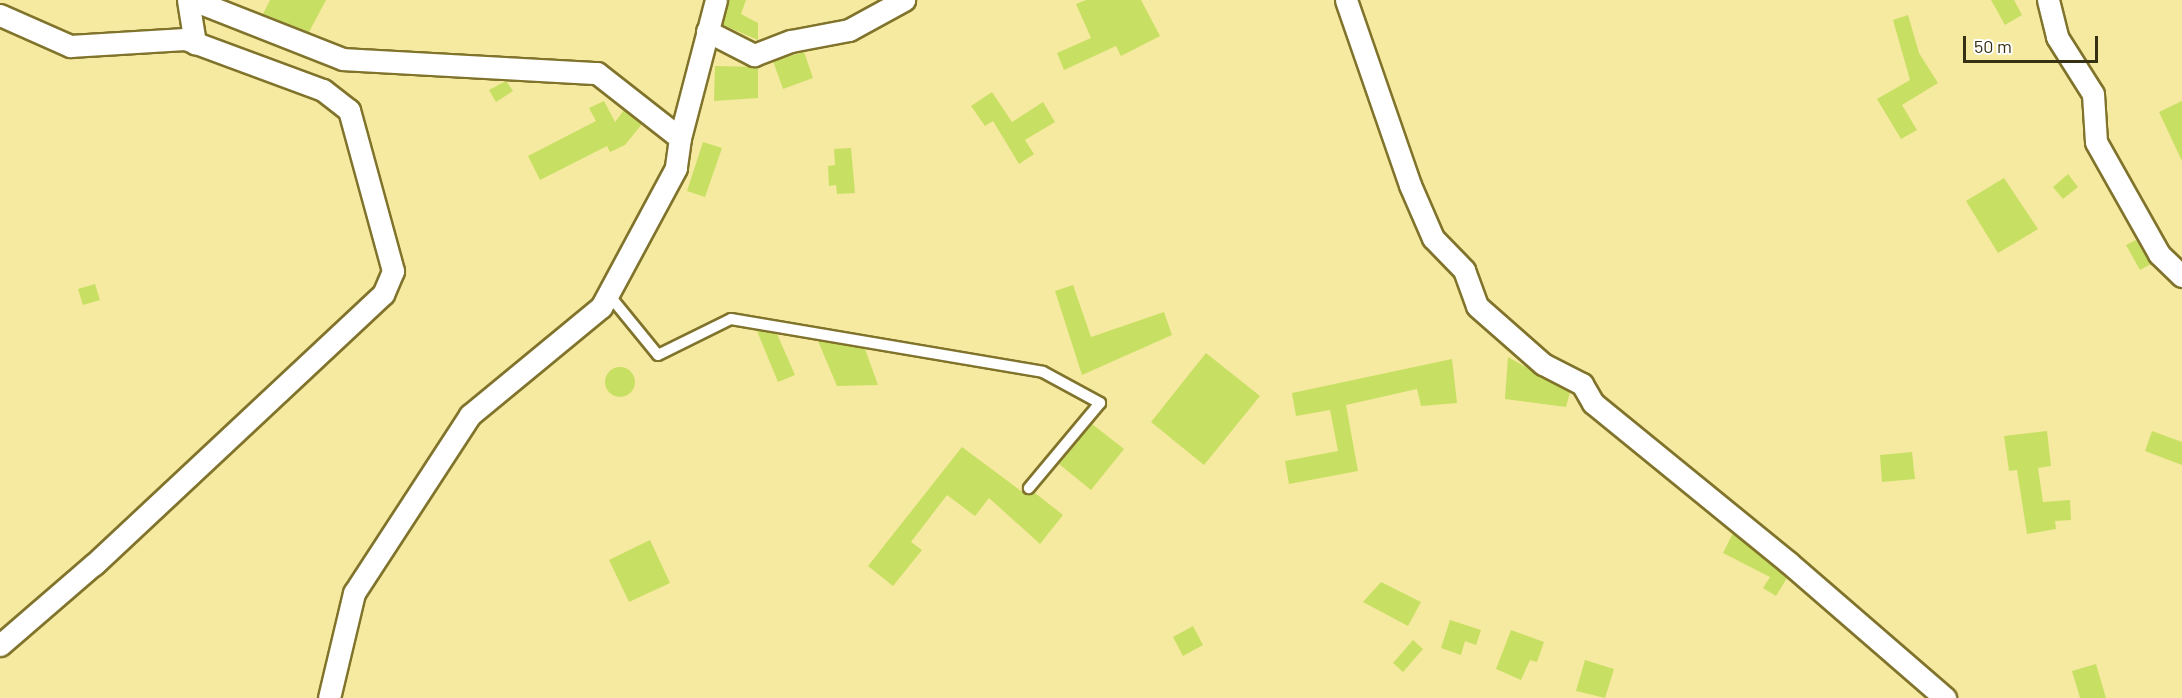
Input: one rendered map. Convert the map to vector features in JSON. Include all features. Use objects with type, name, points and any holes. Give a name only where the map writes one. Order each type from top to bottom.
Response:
[{"type":"street","points":[[188,0],[195,43]]},
{"type":"street","points":[[193,0],[343,58],[597,73],[680,138]]},
{"type":"street","points":[[329,698],[354,593],[471,415],[601,307],[609,295],[676,168],[680,138],[716,0]]},
{"type":"street","points":[[707,31],[754,55],[792,41],[849,30],[904,0]]},
{"type":"street","points":[[1346,0],[1414,196],[1433,238],[1464,270],[1477,306],[1543,364],[1581,384],[1593,403],[1788,562],[1945,698]]},
{"type":"street","points":[[2048,0],[2057,37],[2093,94],[2096,142],[2159,254],[2182,276]]},
{"type":"street","points":[[0,15],[70,46],[185,39],[323,90],[349,110],[393,271],[383,294],[94,564],[0,645]]},
{"type":"lane","points":[[609,295],[658,355],[731,318],[1043,372],[1100,403],[1029,488]]},
{"type":"building","points":[[270,0],[326,0],[309,32],[263,14]]},
{"type":"building","points":[[728,0],[746,0],[741,14],[758,23],[758,40],[723,25]]},
{"type":"building","points":[[1086,0],[1141,0],[1160,36],[1121,56],[1116,46],[1064,70],[1057,53],[1091,38],[1076,4]]},
{"type":"building","points":[[1991,0],[2014,0],[2022,15],[2005,25]]},
{"type":"building","points":[[1908,15],[1919,53],[1938,83],[1902,105],[1917,130],[1901,139],[1877,99],[1910,80],[1893,20]]},
{"type":"building","points":[[804,52],[813,78],[783,89],[773,61]]},
{"type":"building","points":[[715,66],[758,67],[758,98],[714,101]]},
{"type":"building","points":[[506,81],[513,91],[496,102],[489,90]]},
{"type":"building","points":[[992,92],[1012,122],[1043,102],[1055,122],[1025,140],[1034,154],[1019,164],[993,121],[985,126],[971,106]]},
{"type":"building","points":[[604,101],[615,122],[624,110],[642,124],[625,145],[610,152],[607,146],[540,180],[528,156],[596,121],[589,108]]},
{"type":"building","points":[[2182,101],[2182,161],[2159,112]]},
{"type":"building","points":[[703,142],[722,148],[705,197],[687,191]]},
{"type":"building","points":[[851,148],[855,193],[837,194],[836,185],[829,186],[828,166],[835,165],[834,149]]},
{"type":"building","points":[[2068,174],[2078,187],[2063,199],[2053,187]]},
{"type":"building","points":[[2004,178],[2038,229],[1998,253],[1966,201]]},
{"type":"building","points":[[2136,240],[2151,264],[2140,270],[2126,245]]},
{"type":"building","points":[[95,284],[100,300],[83,305],[78,289]]},
{"type":"building","points":[[1073,285],[1091,337],[1164,312],[1172,335],[1082,375],[1055,291]]},
{"type":"building","points":[[757,331],[777,334],[795,375],[778,382]]},
{"type":"building","points":[[818,341],[865,349],[878,385],[837,386]]},
{"type":"building","points":[[1206,353],[1260,396],[1204,465],[1151,422]]},
{"type":"building","points":[[1508,357],[1570,392],[1566,407],[1505,399]]},
{"type":"building","points":[[1452,359],[1457,403],[1421,406],[1417,389],[1346,405],[1358,471],[1289,484],[1285,461],[1338,451],[1330,410],[1296,416],[1292,393]]},
{"type":"building","points":[[620,367],[626,368],[634,376],[634,388],[626,396],[620,397],[614,396],[606,388],[605,382],[606,376],[614,368]]},
{"type":"building","points":[[1092,424],[1124,449],[1091,490],[1059,464]]},
{"type":"building","points":[[2047,431],[2051,466],[2038,468],[2043,502],[2070,500],[2071,520],[2055,521],[2056,529],[2027,534],[2017,470],[2009,471],[2004,436]]},
{"type":"building","points":[[2152,431],[2182,442],[2182,465],[2145,451]]},
{"type":"building","points":[[962,447],[1025,494],[1035,493],[1063,515],[1040,544],[989,498],[975,516],[947,495],[911,542],[922,550],[893,586],[868,566]]},
{"type":"building","points":[[1912,452],[1915,479],[1882,482],[1880,455]]},
{"type":"building","points":[[1733,533],[1787,578],[1776,596],[1763,588],[1770,577],[1723,553]]},
{"type":"building","points":[[650,540],[670,583],[629,602],[609,560]]},
{"type":"building","points":[[1381,582],[1421,602],[1408,626],[1363,602]]},
{"type":"building","points":[[1450,620],[1481,630],[1476,645],[1465,641],[1461,655],[1441,648]]},
{"type":"building","points":[[1193,626],[1203,645],[1183,656],[1173,637]]},
{"type":"building","points":[[1511,630],[1544,642],[1537,662],[1530,660],[1521,680],[1496,669]]},
{"type":"building","points":[[1413,640],[1423,649],[1403,672],[1393,663]]},
{"type":"building","points":[[1585,660],[1614,669],[1605,698],[1576,691]]},
{"type":"building","points":[[2096,664],[2106,698],[2080,698],[2072,671]]}]
